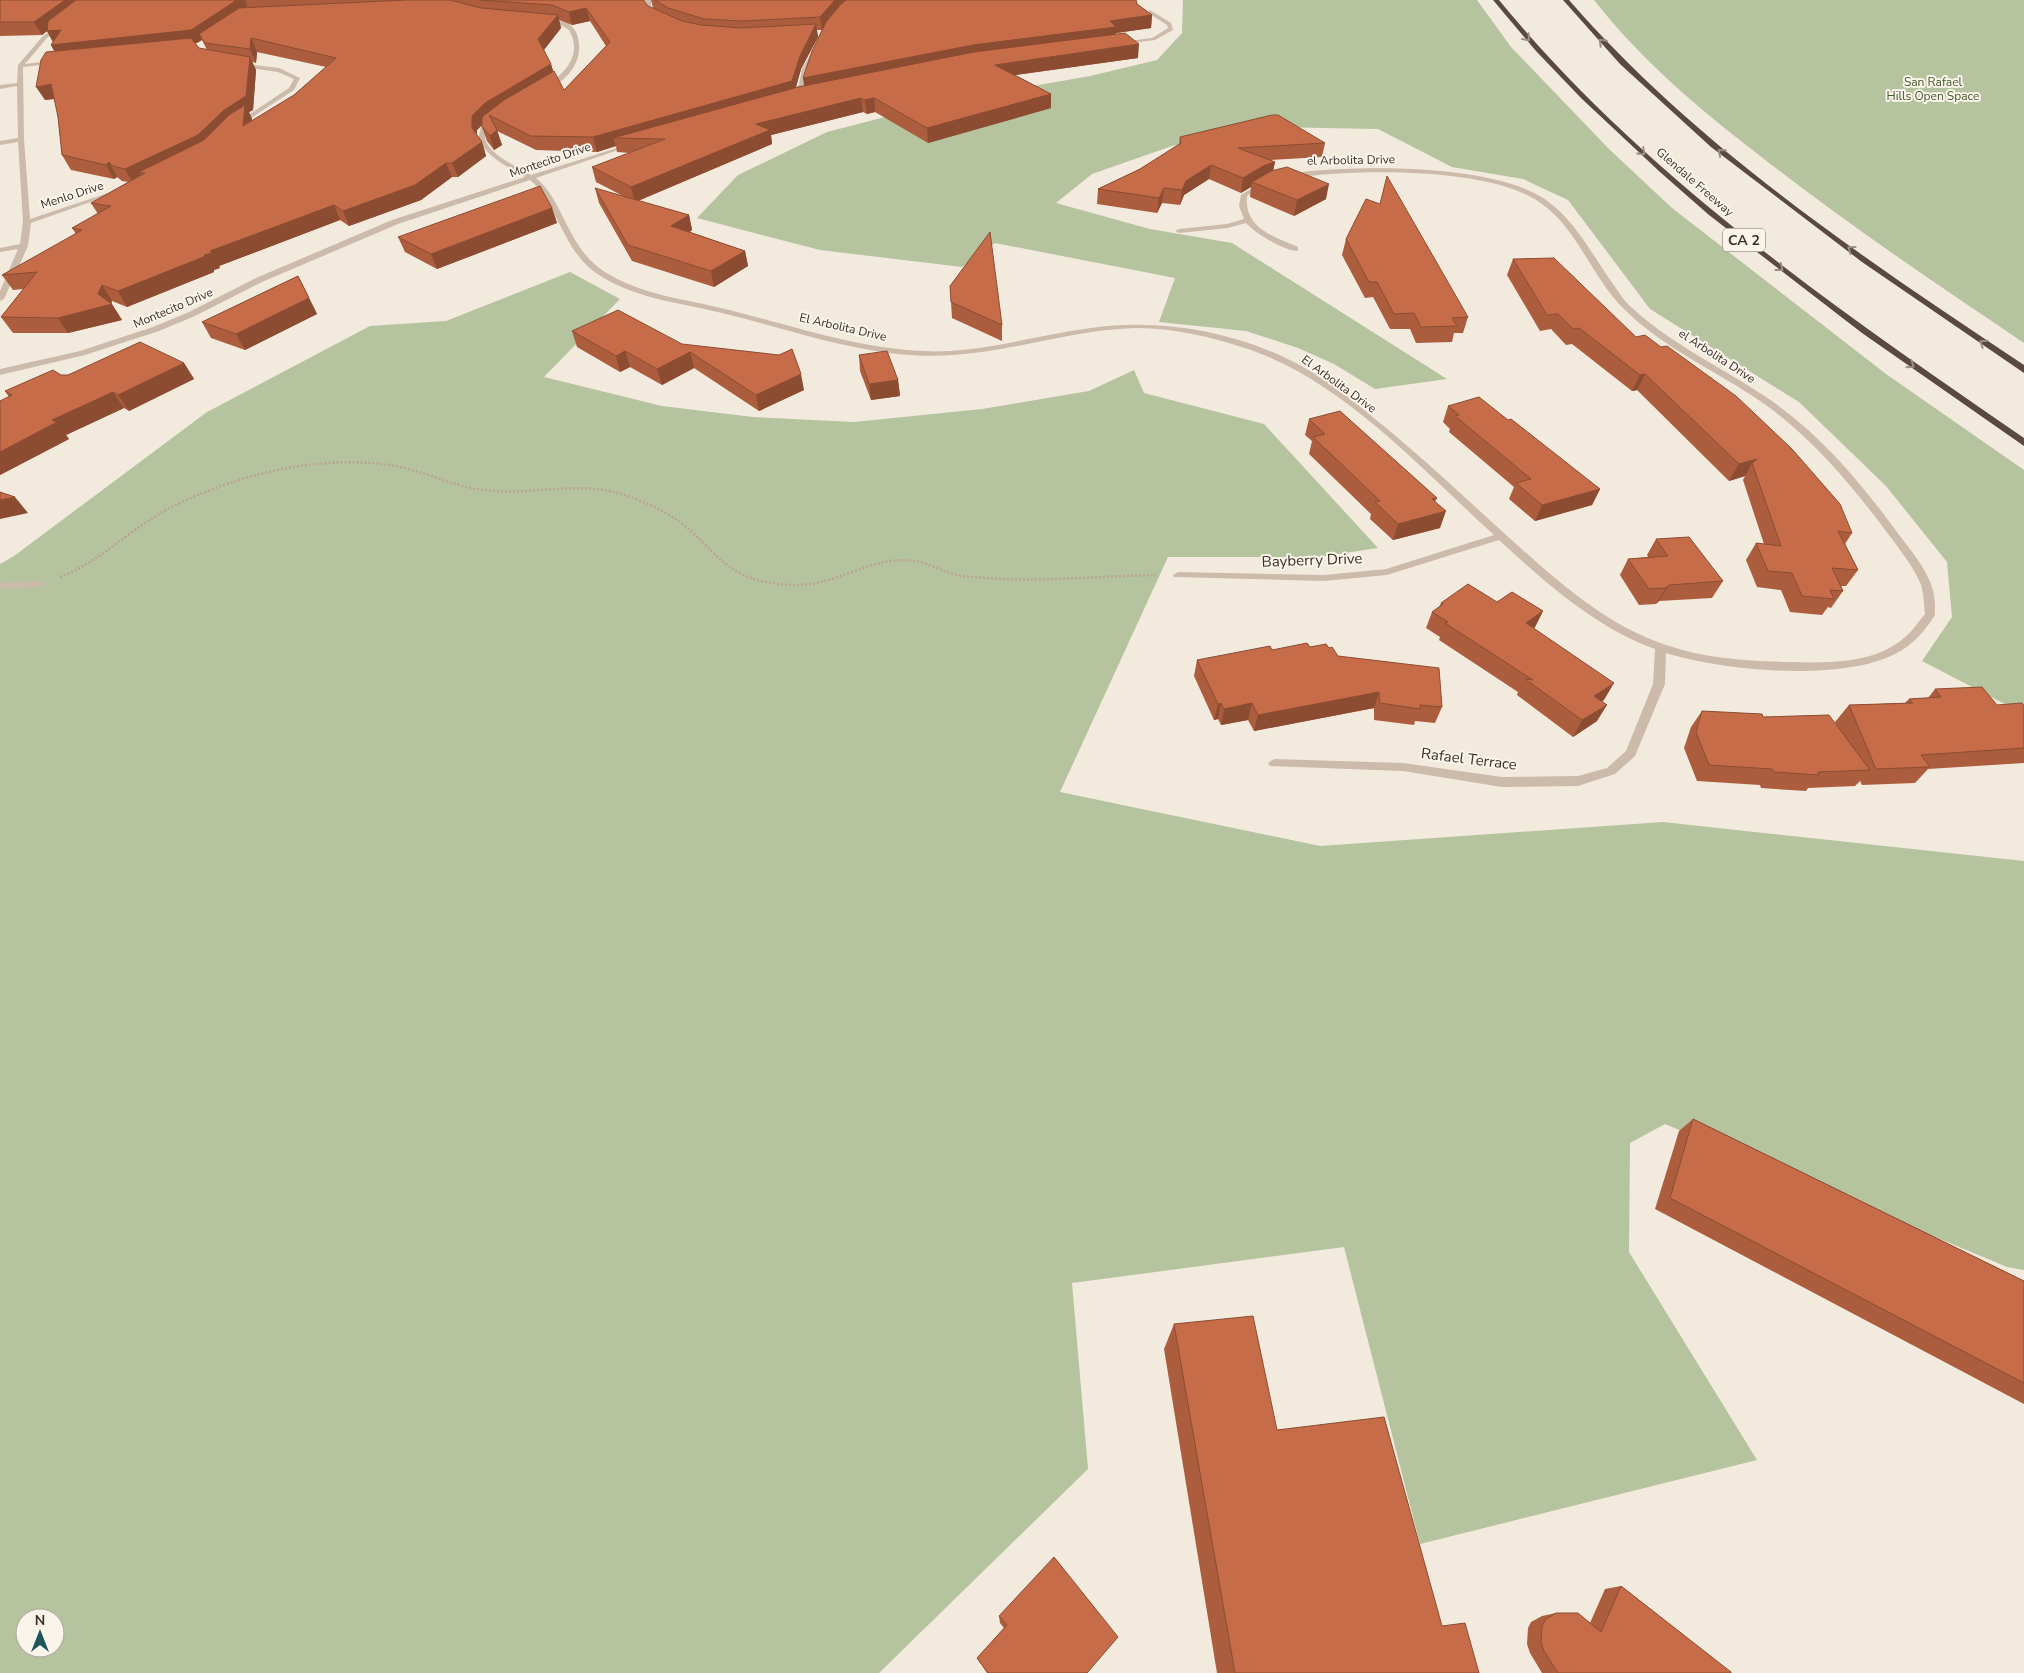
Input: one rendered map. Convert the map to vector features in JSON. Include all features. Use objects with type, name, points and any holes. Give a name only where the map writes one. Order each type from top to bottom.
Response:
[{"type":"highway","name":"Glendale Freeway","points":[[1496,0],[1524,36],[1589,101],[1659,168],[1718,219],[1790,277],[1909,364],[2024,443]]},
{"type":"highway","points":[[1566,0],[1590,30],[1659,99],[1725,156],[1928,306],[2024,370]]},
{"type":"street","points":[[648,0],[646,6],[649,13],[661,21]]},
{"type":"street","points":[[1108,45],[1153,39],[1171,30],[1169,24],[1150,12]]},
{"type":"street","points":[[0,300],[24,246],[27,222],[20,66],[45,37],[67,20]]},
{"type":"street","points":[[536,21],[555,22],[568,26],[575,34],[576,56],[569,72],[537,93]]},
{"type":"street","points":[[807,95],[795,98],[804,69],[817,47]]},
{"type":"street","points":[[20,66],[67,61]]},
{"type":"street","points":[[227,62],[280,70],[298,78],[292,89],[233,128]]},
{"type":"street","points":[[0,87],[20,84]]},
{"type":"street","name":"El Arbolita Drive","points":[[505,110],[485,126],[481,134],[482,142],[493,155],[535,178],[542,186],[582,257],[598,272],[622,284],[656,295],[903,352],[948,354],[1103,329],[1139,326],[1182,331],[1254,349],[1280,358],[1303,369],[1366,417],[1559,588],[1611,624],[1661,647]]},
{"type":"street","points":[[0,143],[22,139]]},
{"type":"street","name":"Montecito Drive","points":[[0,372],[82,353],[156,329],[343,243],[451,202],[535,178],[636,142]]},
{"type":"street","name":"el Arbolita Drive","points":[[1247,220],[1242,204],[1244,195],[1266,182],[1306,173],[1361,170],[1432,173],[1514,187],[1534,196],[1559,214],[1625,306],[1657,332],[1784,414],[1830,458],[1890,527],[1926,585],[1930,615],[1906,643],[1874,660],[1838,666],[1720,663],[1661,647]]},
{"type":"street","name":"Menlo Drive","points":[[27,222],[127,189]]},
{"type":"street","points":[[1178,232],[1228,226],[1247,220],[1255,228],[1295,249]]},
{"type":"street","points":[[0,250],[24,246]]},
{"type":"street","name":"Bayberry Drive","points":[[1178,575],[1324,578],[1387,572],[1502,536]]},
{"type":"street","points":[[0,586],[41,584]]},
{"type":"street","name":"Rafael Terrace","points":[[1274,762],[1403,767],[1502,782],[1578,782],[1611,771],[1631,753],[1659,684],[1661,647]]},
{"type":"path","points":[[41,584],[68,575],[85,565],[132,530],[173,507],[209,491],[252,477],[298,467],[337,462],[400,467],[461,487],[491,491],[593,489],[618,493],[680,522],[709,547],[719,561],[744,577],[783,584],[810,584],[866,566],[907,560],[927,563],[946,572],[970,578],[996,580],[1178,575]]},
{"type":"green space","points":[[1183,0],[1477,0],[1511,47],[1609,149],[1672,208],[1886,374],[2024,470],[2024,714],[1922,661],[1952,617],[1947,562],[1886,486],[1799,402],[1650,309],[1568,200],[1523,179],[1452,167],[1378,129],[1266,127],[1172,146],[1092,174],[1056,203],[1150,229],[1232,243],[1447,379],[1375,389],[1334,364],[1298,348],[1246,331],[1159,322],[1175,278],[995,243],[962,267],[820,250],[697,218],[738,175],[827,132],[947,101],[1090,76],[1157,60],[1182,33]]},
{"type":"green space","name":"San Rafael Hills Open Space","points":[[1594,0],[2024,0],[2024,343],[1856,228],[1737,138],[1693,102],[1651,63]]},
{"type":"green space","points":[[570,272],[620,299],[544,377],[662,406],[753,417],[854,422],[982,409],[1089,391],[1134,370],[1144,393],[1264,424],[1378,548],[1319,557],[1168,557],[1060,792],[1320,846],[1663,822],[2024,861],[2024,1270],[2007,1267],[1665,1124],[1630,1143],[1629,1252],[1757,1460],[1420,1544],[1344,1247],[1072,1283],[1088,1469],[879,1673],[0,1673],[0,564],[14,556],[207,412],[370,326],[446,321]]},
{"type":"building","points":[[0,0],[65,0],[34,22],[0,22]]},
{"type":"building","points":[[76,0],[235,0],[191,30],[51,45],[61,30],[47,31],[48,21]]},
{"type":"building","points":[[406,0],[450,0],[481,8],[558,15],[538,39],[551,64],[485,103],[472,116],[472,128],[482,142],[452,163],[446,163],[415,185],[343,211],[334,205],[210,251],[212,253],[204,255],[206,256],[118,291],[102,285],[98,294],[112,304],[58,318],[1,317],[37,272],[2,275],[82,230],[72,228],[111,206],[91,203],[145,173],[139,172],[204,140],[229,115],[245,105],[243,126],[294,95],[336,58],[251,38],[250,49],[205,43],[199,34],[239,8]]},
{"type":"building","points":[[480,0],[643,0],[648,6],[682,21],[701,25],[741,28],[816,24],[800,56],[792,81],[593,137],[531,136],[489,115],[497,130],[490,136],[482,127],[482,117],[504,100],[554,71],[564,90],[610,42],[586,8],[569,12],[552,5]]},
{"type":"building","points":[[655,0],[835,0],[820,17],[743,21],[704,19],[668,8]]},
{"type":"building","points":[[846,0],[1136,0],[1137,4],[1152,15],[1110,21],[1116,27],[973,45],[803,78],[812,51],[826,22]]},
{"type":"building","points":[[1125,33],[1139,44],[995,65],[1051,94],[927,128],[874,98],[865,100],[861,98],[756,124],[770,130],[631,187],[592,167],[665,139],[613,138],[798,87],[974,52]]},
{"type":"building","points":[[191,38],[199,48],[250,57],[246,96],[223,111],[198,135],[125,169],[113,166],[109,162],[106,165],[62,155],[58,117],[51,84],[36,87],[41,60],[46,52]]},
{"type":"building","points":[[1278,115],[1325,143],[1238,148],[1275,162],[1265,165],[1243,178],[1211,165],[1186,181],[1182,190],[1164,188],[1159,198],[1098,189],[1140,169],[1181,143],[1180,137]]},
{"type":"building","points":[[1287,167],[1329,184],[1297,200],[1252,182],[1271,171]]},
{"type":"building","points":[[1387,176],[1468,317],[1452,318],[1457,326],[1421,327],[1414,313],[1394,314],[1377,282],[1369,282],[1346,239],[1366,199],[1380,204]]},
{"type":"building","points":[[540,186],[552,208],[431,254],[398,237]]},
{"type":"building","points":[[595,188],[689,215],[671,226],[745,251],[711,271],[628,245]]},
{"type":"building","points":[[990,232],[1002,325],[951,302],[950,286]]},
{"type":"building","points":[[1554,258],[1636,337],[1645,335],[1661,347],[1667,346],[1736,396],[1792,449],[1840,504],[1852,533],[1838,531],[1858,570],[1832,568],[1843,591],[1830,590],[1834,599],[1802,596],[1792,573],[1768,571],[1756,543],[1781,546],[1752,463],[1757,459],[1739,464],[1645,374],[1640,375],[1579,328],[1573,329],[1558,314],[1547,315],[1513,259]]},
{"type":"building","points":[[298,276],[309,298],[236,334],[202,322]]},
{"type":"building","points":[[618,310],[682,344],[779,355],[792,349],[801,374],[756,395],[690,352],[657,369],[625,351],[616,356],[572,331]]},
{"type":"building","points":[[140,342],[184,363],[118,395],[113,392],[52,420],[57,422],[0,452],[0,401],[12,395],[5,391],[53,370],[61,375],[68,375]]},
{"type":"building","points":[[887,351],[898,380],[869,384],[859,355]]},
{"type":"building","points":[[1479,397],[1508,420],[1511,419],[1600,489],[1542,505],[1516,483],[1531,479],[1455,416],[1459,415],[1448,406]]},
{"type":"building","points":[[1340,411],[1437,498],[1432,499],[1446,511],[1398,524],[1375,502],[1380,501],[1313,437],[1325,434],[1309,419]]},
{"type":"building","points":[[0,492],[15,497],[0,500]]},
{"type":"building","points":[[1689,537],[1723,581],[1669,585],[1666,588],[1649,589],[1628,559],[1668,556],[1656,539]]},
{"type":"building","points":[[1468,584],[1497,602],[1512,592],[1543,611],[1526,623],[1614,683],[1594,696],[1607,705],[1582,720],[1525,679],[1533,680],[1445,623],[1448,622],[1432,612],[1443,604],[1441,603]]},
{"type":"building","points":[[1307,643],[1310,647],[1326,644],[1329,648],[1332,647],[1338,656],[1439,668],[1442,707],[1420,705],[1420,709],[1380,703],[1379,692],[1258,715],[1252,703],[1224,709],[1221,703],[1218,704],[1197,660],[1270,646],[1272,650]]},
{"type":"building","points":[[1982,687],[1997,705],[2022,703],[2024,706],[2024,748],[1921,755],[1930,767],[1876,769],[1849,705],[1913,703],[1909,699],[1941,697],[1935,689]]},
{"type":"building","points":[[1702,711],[1762,714],[1763,717],[1829,715],[1870,770],[1818,772],[1819,775],[1774,772],[1772,769],[1709,765],[1696,732]]},
{"type":"building","points":[[1693,1119],[2024,1281],[2024,1383],[1670,1198]]},
{"type":"building","points":[[1253,1316],[1277,1430],[1384,1417],[1442,1626],[1465,1623],[1479,1673],[1235,1673],[1174,1324]]},
{"type":"building","points":[[1054,1557],[1118,1637],[1087,1673],[988,1673],[977,1658],[1007,1625],[999,1616]]},
{"type":"building","points":[[1621,1586],[1731,1673],[1558,1673],[1544,1651],[1541,1642],[1542,1626],[1546,1619],[1556,1613],[1578,1613],[1601,1632]]}]
